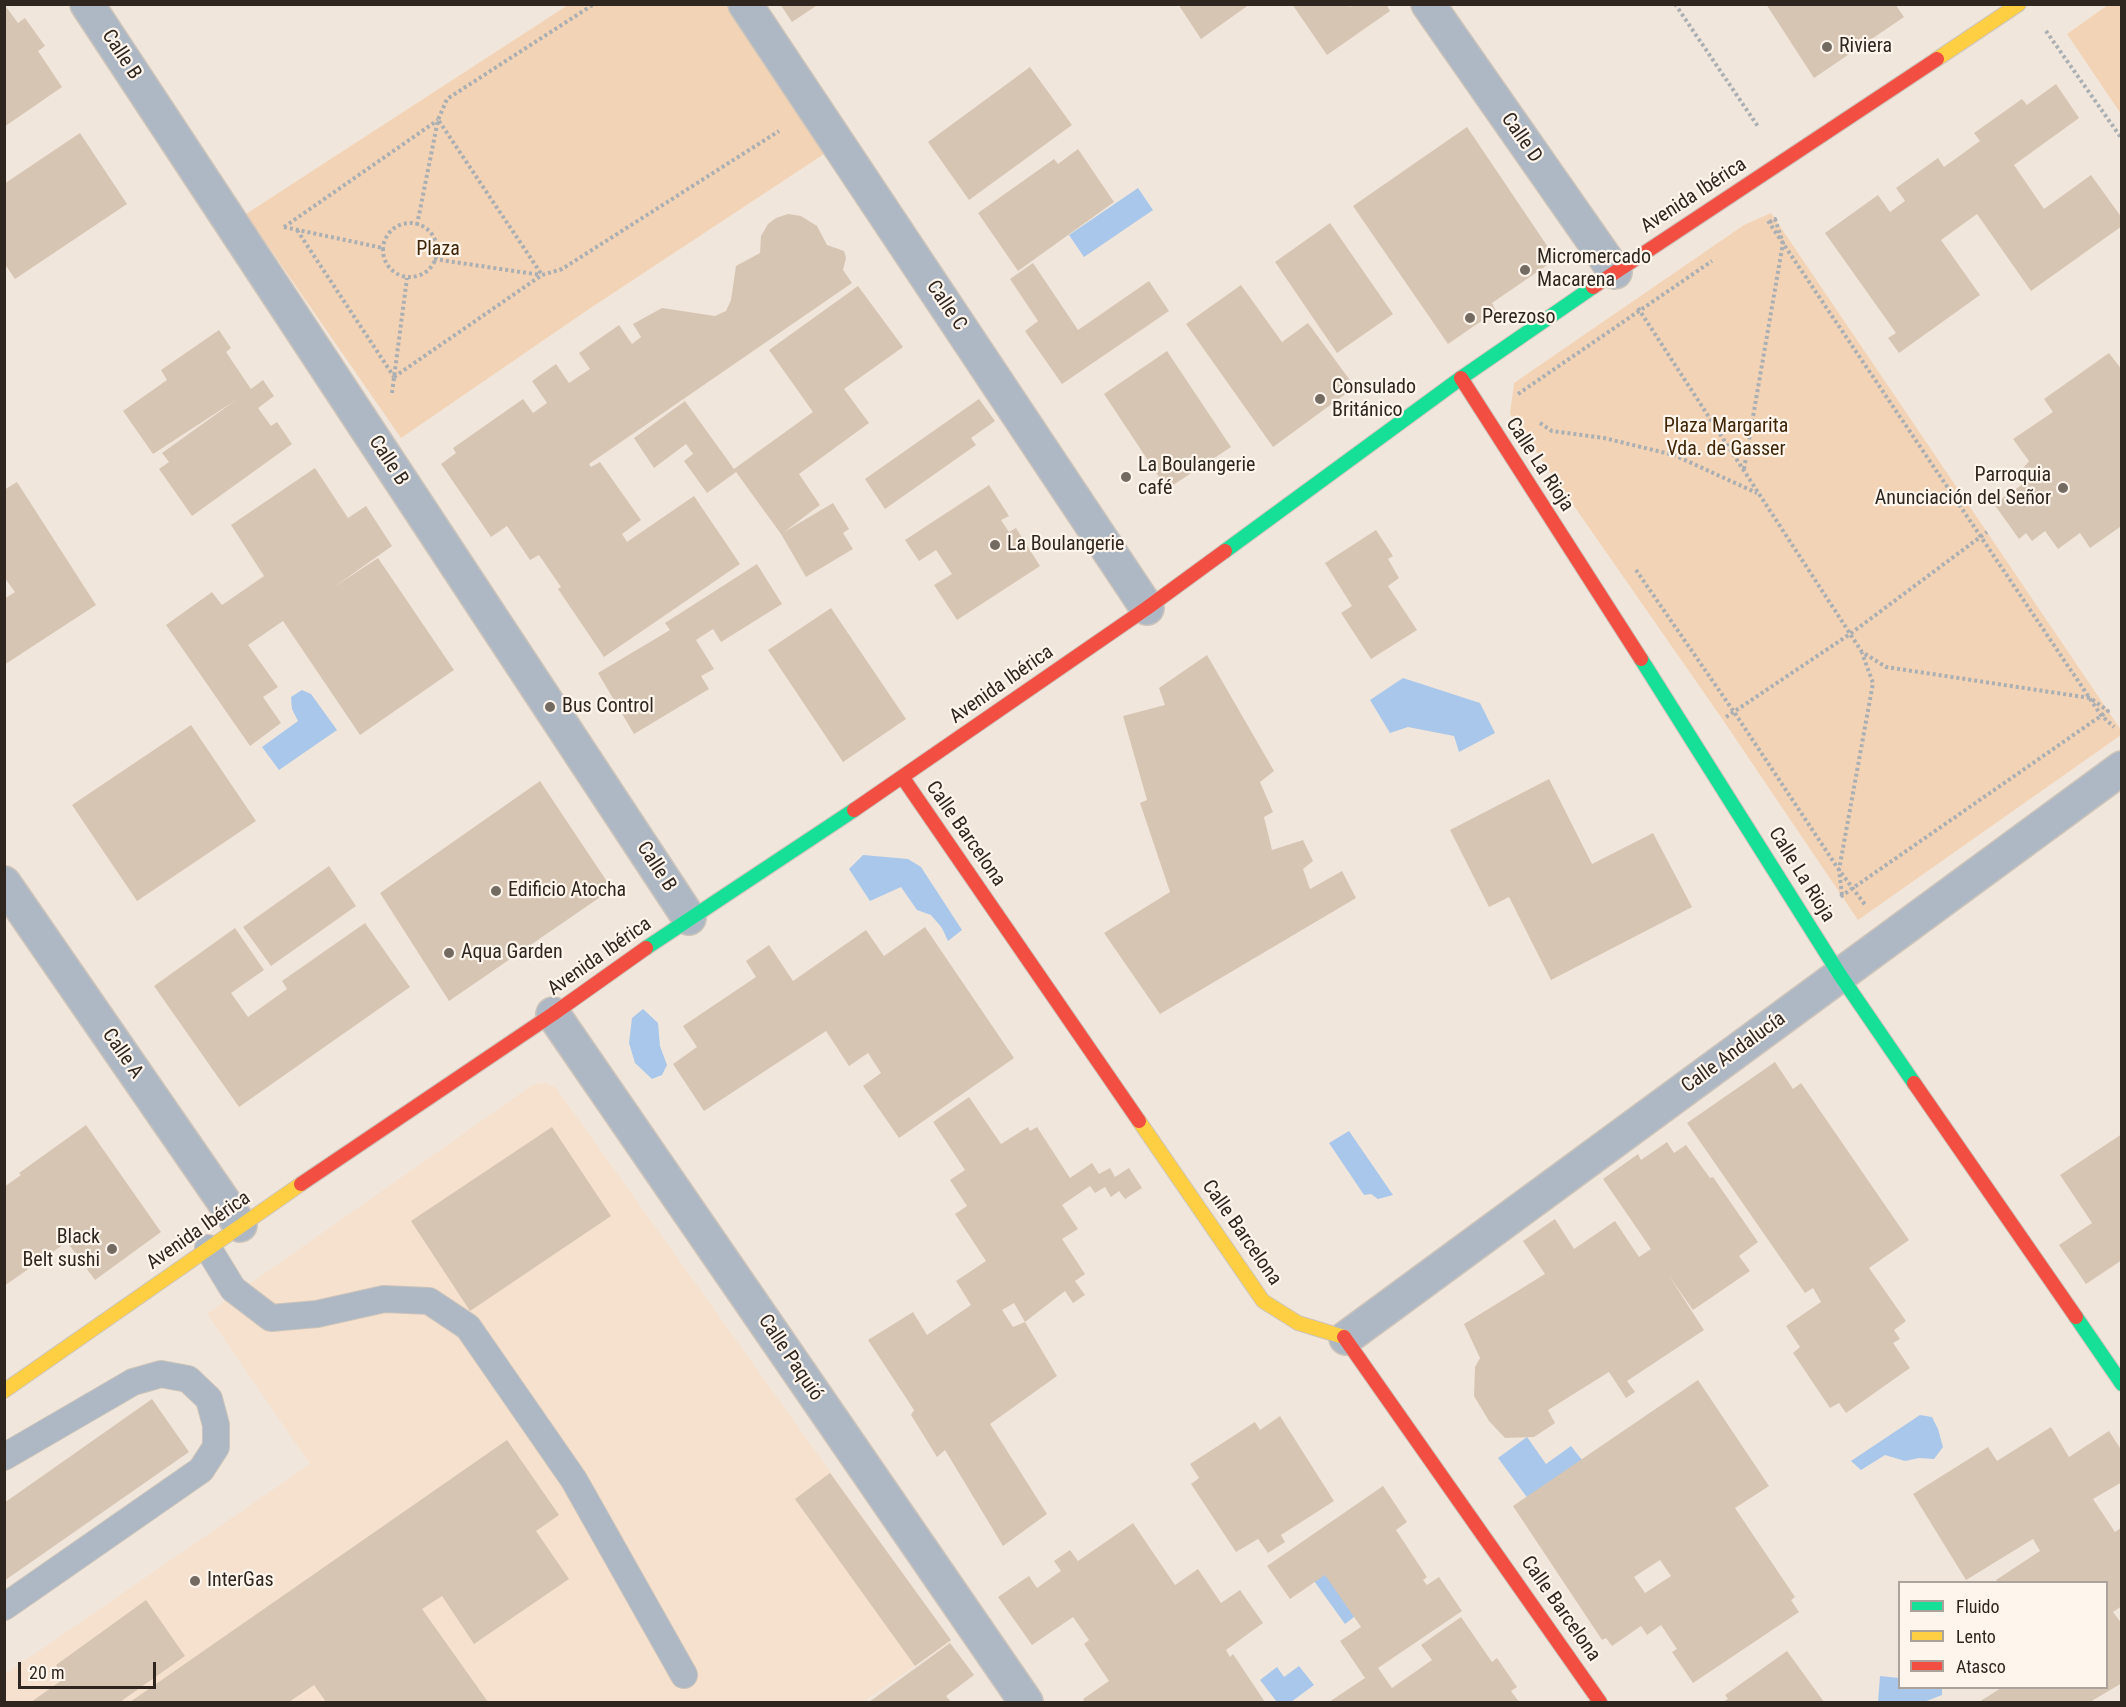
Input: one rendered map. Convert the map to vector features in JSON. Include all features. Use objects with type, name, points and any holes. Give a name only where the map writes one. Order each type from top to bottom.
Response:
[{"type":"street","name":"Calle B","points":[[87,4],[689,918]]},
{"type":"street","name":"Calle C","points":[[745,4],[1147,608]]},
{"type":"street","name":"Calle D","points":[[1428,4],[1615,272]]},
{"type":"street","name":"Avenida Ibérica","points":[[4,1391],[240,1225],[554,1014],[689,918],[903,778],[1147,608],[1461,378],[1615,272],[2019,4]]},
{"type":"street","name":"Calle La Rioja","points":[[1461,378],[1840,975],[2121,1384]]},
{"type":"street","name":"Calle Andalucía","points":[[1346,1338],[2121,768]]},
{"type":"street","name":"Calle Barcelona","points":[[903,778],[1263,1301],[1298,1323],[1346,1338],[1600,1702]]},
{"type":"street","name":"Calle A","points":[[4,883],[240,1225]]},
{"type":"street","name":"Calle Paquió","points":[[554,1014],[1026,1702]]},
{"type":"lane","points":[[208,1248],[232,1289],[271,1318],[317,1314],[384,1299],[429,1301],[468,1327],[574,1480],[684,1675]]},
{"type":"lane","points":[[4,1457],[133,1382],[161,1374],[188,1379],[209,1398],[216,1425],[216,1447],[201,1470],[4,1607]]},
{"type":"path","points":[[417,225],[438,120],[447,99],[594,4]]},
{"type":"path","points":[[1675,4],[1749,117],[1785,160]]},
{"type":"path","points":[[2041,24],[2121,139]]},
{"type":"path","points":[[394,377],[542,275],[562,269],[803,116],[813,106]]},
{"type":"path","points":[[284,227],[438,120]]},
{"type":"path","points":[[438,120],[542,275]]},
{"type":"path","points":[[1749,183],[1768,223],[1980,537],[2101,715],[2108,724],[2121,732]]},
{"type":"path","points":[[231,224],[246,214],[268,224],[383,248]]},
{"type":"path","points":[[1744,469],[1783,243],[1775,219],[1758,230]]},
{"type":"path","points":[[412,223],[417,225],[426,228],[434,239],[437,253],[432,266],[420,275],[407,278],[394,272],[385,261],[383,248],[388,234],[398,226],[412,223]]},
{"type":"path","points":[[297,230],[394,377]]},
{"type":"path","points":[[1517,400],[1519,392],[1719,256]]},
{"type":"path","points":[[434,259],[542,275]]},
{"type":"path","points":[[1615,272],[1862,652],[1873,683],[1839,870],[1842,896]]},
{"type":"path","points":[[394,377],[407,278]]},
{"type":"path","points":[[1490,425],[1510,414],[1530,417],[1552,430],[1604,438],[1674,455],[1757,493]]},
{"type":"path","points":[[1691,738],[1850,634],[1987,532]]},
{"type":"path","points":[[1632,564],[1839,870],[1889,939]]},
{"type":"path","points":[[1807,920],[2108,711],[2090,698],[1886,667],[1862,652]]},
{"type":"shaded area","points":[[546,1083],[556,1088],[951,1641],[863,1702],[5,1702],[4,1675],[310,1464],[207,1314],[534,1084]]},
{"type":"green space","name":"Plaza","points":[[568,5],[729,5],[827,152],[589,309],[401,438],[246,214]]},
{"type":"green space","points":[[2108,5],[2121,5],[2121,114],[2067,34]]},
{"type":"green space","name":"Plaza Margarita Vda. de Gasser","points":[[1771,213],[2121,730],[2121,735],[1858,920],[1723,720],[1510,414],[1514,383],[1744,225]]},
{"type":"water","points":[[1138,188],[1153,210],[1084,257],[1069,235]]},
{"type":"water","points":[[1403,678],[1480,703],[1495,733],[1459,752],[1454,736],[1408,727],[1390,733],[1370,700]]},
{"type":"water","points":[[302,690],[311,694],[337,730],[279,770],[262,747],[298,721],[292,709],[291,697]]},
{"type":"water","points":[[863,855],[908,859],[921,867],[962,930],[948,941],[942,928],[931,915],[917,910],[901,887],[870,901],[849,869]]},
{"type":"water","points":[[643,1009],[658,1023],[660,1046],[667,1065],[662,1075],[652,1079],[635,1063],[629,1043],[632,1018]]},
{"type":"water","points":[[1349,1131],[1393,1195],[1378,1199],[1371,1194],[1364,1195],[1329,1143]]},
{"type":"water","points":[[1920,1415],[1932,1417],[1938,1429],[1943,1447],[1934,1459],[1919,1458],[1905,1461],[1885,1455],[1861,1470],[1851,1461]]},
{"type":"water","points":[[1527,1437],[1546,1464],[1571,1446],[1582,1460],[1529,1500],[1498,1458]]},
{"type":"water","points":[[1322,1563],[1359,1613],[1345,1624],[1309,1574]]},
{"type":"water","points":[[1299,1666],[1314,1685],[1291,1702],[1277,1702],[1260,1680],[1277,1667],[1284,1677]]},
{"type":"water","points":[[1880,1676],[1898,1678],[1898,1689],[1942,1689],[1942,1695],[1924,1702],[1878,1702]]},
{"type":"building","points":[[4,4],[18,23],[25,18],[45,46],[38,51],[62,87],[4,127]]},
{"type":"building","points":[[780,4],[819,4],[792,22]]},
{"type":"building","points":[[1178,4],[1250,4],[1201,39]]},
{"type":"building","points":[[1292,4],[1349,4],[1350,7],[1354,4],[1386,4],[1390,11],[1327,55]]},
{"type":"building","name":"Riviera","points":[[1766,4],[1895,4],[1904,17],[1814,78]]},
{"type":"building","points":[[1030,67],[1072,125],[969,200],[928,142]]},
{"type":"building","points":[[2056,84],[2079,118],[2014,165],[2044,209],[2091,175],[2122,218],[2122,226],[2031,291],[1977,214],[1941,240],[1980,295],[1899,353],[1888,338],[1896,333],[1825,233],[1878,195],[1890,212],[1905,201],[1896,188],[1938,158],[1944,167],[1980,141],[1974,133],[2022,99],[2027,105]]},
{"type":"building","points":[[1467,127],[1556,259],[1492,303],[1496,311],[1448,344],[1353,206]]},
{"type":"building","points":[[80,133],[127,204],[15,279],[4,263],[4,184]]},
{"type":"building","points":[[1078,149],[1114,202],[1018,271],[978,213],[1054,159],[1058,164]]},
{"type":"building","points":[[788,214],[801,216],[817,226],[827,245],[844,251],[846,258],[843,270],[852,283],[589,464],[591,467],[600,462],[641,520],[622,534],[627,542],[694,496],[740,564],[604,657],[558,589],[561,587],[539,555],[530,560],[507,526],[491,537],[441,464],[456,453],[453,448],[523,399],[533,413],[547,403],[532,381],[556,364],[569,383],[590,369],[579,353],[619,325],[632,344],[641,337],[633,324],[662,308],[715,316],[726,311],[731,300],[736,266],[760,253],[761,236],[768,224]]},
{"type":"building","points":[[1330,223],[1393,314],[1337,353],[1275,262]]},
{"type":"building","points":[[1033,263],[1078,330],[1149,281],[1169,311],[1062,384],[1025,331],[1038,321],[1010,279]]},
{"type":"building","points":[[1241,285],[1282,342],[1308,323],[1355,387],[1273,447],[1186,324]]},
{"type":"building","points":[[858,286],[903,347],[844,389],[869,423],[799,474],[820,505],[784,532],[833,503],[849,529],[843,533],[853,549],[806,577],[781,534],[736,472],[707,493],[684,461],[693,454],[686,444],[654,468],[634,438],[685,401],[734,469],[813,412],[769,350]]},
{"type":"building","points":[[219,330],[231,348],[226,352],[251,389],[263,380],[274,396],[258,408],[271,426],[277,422],[292,444],[192,516],[159,469],[169,462],[162,453],[236,400],[153,454],[123,411],[167,380],[161,370]]},
{"type":"building","points":[[1167,351],[1231,447],[1167,489],[1104,394]]},
{"type":"building","points":[[2109,353],[2122,370],[2122,530],[2120,527],[2090,548],[2080,533],[2058,549],[2045,531],[2032,541],[2026,533],[2019,539],[1994,504],[2023,484],[2019,473],[2029,461],[2013,439],[2053,412],[2044,399]]},
{"type":"building","points":[[979,399],[995,421],[971,438],[976,445],[885,509],[865,479]]},
{"type":"building","points":[[315,468],[348,518],[366,506],[392,546],[334,587],[378,558],[454,670],[360,735],[283,621],[248,645],[278,687],[263,697],[281,723],[250,746],[166,625],[212,592],[222,605],[264,576],[231,525]]},
{"type":"building","points":[[17,482],[96,605],[4,665],[4,599],[15,592],[4,577],[4,490]]},
{"type":"building","points":[[989,485],[1009,516],[1001,520],[1009,532],[1016,528],[1040,566],[957,620],[934,585],[952,574],[936,550],[919,561],[905,540]]},
{"type":"building","points":[[1376,530],[1393,556],[1388,559],[1399,578],[1388,586],[1417,630],[1371,659],[1341,613],[1352,606],[1325,563]]},
{"type":"building","points":[[757,564],[782,604],[721,642],[713,629],[696,640],[714,669],[701,676],[709,689],[634,734],[598,673],[670,630],[665,623]]},
{"type":"building","points":[[831,608],[906,719],[843,762],[768,650]]},
{"type":"building","points":[[1207,655],[1274,771],[1260,782],[1273,812],[1264,817],[1272,850],[1303,840],[1313,861],[1303,869],[1310,889],[1342,871],[1356,898],[1160,1014],[1104,933],[1170,892],[1140,803],[1147,800],[1123,716],[1165,705],[1159,688]]},
{"type":"building","points":[[191,725],[256,821],[137,901],[72,805]]},
{"type":"building","points":[[1549,779],[1592,864],[1653,833],[1692,907],[1551,980],[1509,897],[1489,907],[1450,830]]},
{"type":"building","name":"Edificio Atocha","points":[[540,781],[612,889],[449,1001],[380,893]]},
{"type":"building","points":[[329,866],[356,906],[271,966],[243,927]]},
{"type":"building","points":[[365,923],[410,987],[239,1107],[154,986],[235,928],[264,970],[231,993],[248,1017],[287,989],[282,981]]},
{"type":"building","points":[[925,927],[1014,1058],[899,1138],[863,1086],[881,1073],[868,1053],[849,1066],[826,1031],[704,1111],[673,1064],[697,1047],[683,1026],[756,977],[746,961],[769,945],[793,981],[866,930],[884,956]]},
{"type":"building","points":[[1775,1062],[1793,1089],[1801,1083],[1909,1240],[1869,1268],[1906,1321],[1894,1330],[1900,1339],[1893,1343],[1910,1368],[1846,1413],[1839,1403],[1830,1408],[1793,1353],[1800,1347],[1786,1326],[1821,1302],[1813,1288],[1805,1293],[1687,1123]]},
{"type":"building","points":[[969,1097],[1001,1144],[1028,1127],[1030,1131],[1037,1127],[1070,1178],[1092,1163],[1099,1174],[1110,1168],[1115,1177],[1129,1168],[1142,1188],[1125,1199],[1119,1191],[1111,1197],[1105,1187],[1095,1193],[1090,1186],[1062,1205],[1078,1229],[1062,1239],[1085,1274],[1075,1281],[1085,1295],[1073,1303],[1065,1291],[1025,1322],[1057,1376],[990,1424],[1047,1514],[1003,1546],[945,1450],[937,1457],[911,1415],[914,1410],[868,1340],[913,1312],[927,1335],[971,1305],[956,1281],[986,1261],[955,1214],[967,1206],[950,1180],[965,1170],[933,1122]],"holes":[[[1014,1303],[1025,1322],[1013,1327],[1002,1310]]]},
{"type":"building","points":[[86,1125],[161,1232],[95,1280],[67,1242],[4,1286],[4,1187],[21,1175],[19,1173]]},
{"type":"building","points":[[552,1127],[611,1216],[470,1311],[411,1221]]},
{"type":"building","points":[[2122,1134],[2122,1260],[2086,1284],[2059,1245],[2092,1223],[2060,1175]]},
{"type":"building","points":[[1667,1142],[1674,1153],[1686,1145],[1710,1178],[1713,1177],[1758,1242],[1739,1256],[1750,1271],[1693,1310],[1669,1276],[1704,1330],[1627,1381],[1635,1392],[1626,1398],[1609,1372],[1548,1410],[1555,1423],[1534,1437],[1505,1438],[1489,1421],[1474,1396],[1475,1367],[1480,1358],[1464,1324],[1545,1274],[1523,1241],[1555,1219],[1574,1249],[1615,1221],[1639,1257],[1651,1249],[1603,1179],[1638,1154],[1641,1160]]},
{"type":"building","points":[[1698,1380],[1769,1486],[1735,1508],[1795,1597],[1791,1600],[1799,1612],[1693,1683],[1672,1652],[1677,1649],[1661,1625],[1647,1635],[1641,1626],[1612,1646],[1606,1638],[1602,1640],[1513,1506]],"holes":[[[1660,1560],[1671,1576],[1645,1593],[1634,1577]]]},
{"type":"building","points":[[152,1399],[189,1452],[4,1581],[4,1503]]},
{"type":"building","points":[[1280,1416],[1334,1501],[1281,1535],[1285,1542],[1268,1553],[1258,1539],[1236,1552],[1191,1484],[1199,1478],[1190,1464],[1255,1422],[1260,1430]]},
{"type":"building","points":[[2051,1427],[2069,1457],[2109,1431],[2122,1451],[2122,1482],[2093,1499],[2115,1532],[2122,1527],[2122,1606],[2113,1612],[2122,1624],[2122,1683],[2090,1702],[1979,1702],[1999,1689],[2108,1689],[2108,1581],[1997,1581],[2040,1551],[2033,1539],[1966,1580],[1913,1494],[1988,1447],[1997,1461]]},
{"type":"building","points":[[507,1440],[559,1515],[536,1531],[569,1579],[474,1644],[442,1596],[422,1609],[488,1702],[326,1702],[314,1685],[289,1702],[130,1702]]},
{"type":"building","points":[[830,1473],[951,1640],[915,1666],[795,1499]]},
{"type":"building","points":[[1383,1486],[1407,1522],[1396,1530],[1427,1577],[1423,1580],[1427,1585],[1439,1577],[1462,1611],[1378,1668],[1392,1688],[1432,1660],[1421,1645],[1461,1617],[1492,1662],[1497,1658],[1517,1687],[1511,1691],[1519,1702],[1329,1702],[1365,1678],[1340,1641],[1361,1627],[1325,1575],[1290,1599],[1267,1566]]},
{"type":"building","points":[[1133,1523],[1175,1585],[1198,1569],[1221,1603],[1240,1590],[1263,1623],[1226,1650],[1230,1657],[1233,1654],[1265,1702],[1085,1702],[1083,1699],[1109,1681],[1084,1644],[1089,1640],[1073,1617],[1032,1645],[998,1597],[1029,1576],[1037,1588],[1061,1571],[1054,1561],[1070,1550],[1078,1561]]},
{"type":"building","points":[[146,1600],[185,1656],[120,1702],[31,1702],[65,1678],[56,1665]]},
{"type":"building","points":[[950,1643],[974,1675],[946,1696],[951,1702],[869,1702]]},
{"type":"building","points":[[1787,1651],[1824,1702],[1723,1702],[1728,1699],[1725,1695]]},
{"type":"traffic: fast","points":[[1225,551],[1461,378],[1593,287]]},
{"type":"traffic: fast","points":[[1641,659],[1840,975],[1914,1083]]},
{"type":"traffic: fast","points":[[646,948],[854,810]]},
{"type":"traffic: fast","points":[[2076,1317],[2122,1384]]},
{"type":"traffic: slow","points":[[1937,59],[2019,4]]},
{"type":"traffic: slow","points":[[1139,1121],[1263,1301],[1298,1323],[1344,1337]]},
{"type":"traffic: slow","points":[[4,1391],[301,1184]]},
{"type":"traffic: jam","points":[[1593,287],[1937,59]]},
{"type":"traffic: jam","points":[[1461,378],[1641,659]]},
{"type":"traffic: jam","points":[[854,810],[1147,608],[1225,551]]},
{"type":"traffic: jam","points":[[903,778],[1139,1121]]},
{"type":"traffic: jam","points":[[301,1184],[553,1014],[646,948]]},
{"type":"traffic: jam","points":[[1914,1083],[2076,1317]]},
{"type":"traffic: jam","points":[[1344,1337],[1600,1702]]},
{"type":"place","name":"Riviera","points":[[1827,47]]},
{"type":"place","name":"Micromercado Macarena","points":[[1525,270]]},
{"type":"place","name":"Perezoso","points":[[1470,318]]},
{"type":"place","name":"Consulado Británico","points":[[1320,399]]},
{"type":"place","name":"La Boulangerie café","points":[[1126,477]]},
{"type":"place","name":"Parroquia Anunciación del Señor","points":[[2063,488]]},
{"type":"place","name":"La Boulangerie","points":[[995,545]]},
{"type":"place","name":"Bus Control","points":[[550,707]]},
{"type":"place","name":"Edificio Atocha","points":[[496,891]]},
{"type":"place","name":"Aqua Garden","points":[[449,953]]},
{"type":"place","name":"Black Belt sushi","points":[[112,1249]]},
{"type":"place","name":"InterGas","points":[[195,1581]]}]
